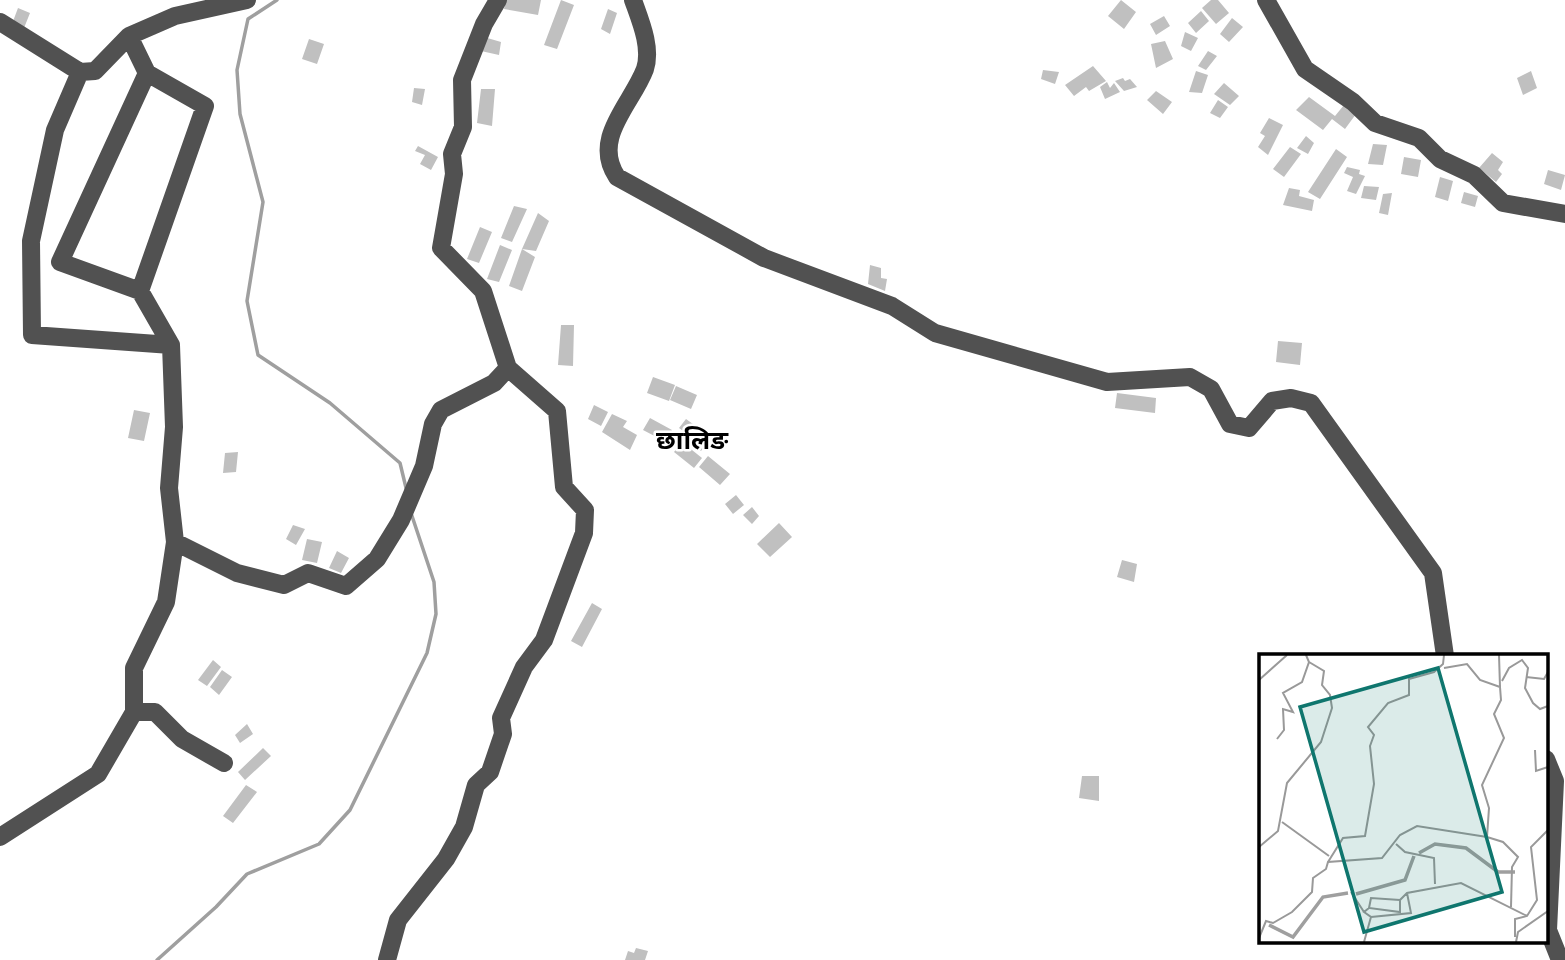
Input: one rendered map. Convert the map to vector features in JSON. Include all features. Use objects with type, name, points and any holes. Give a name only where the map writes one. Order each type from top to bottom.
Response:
[{"type":"street","points":[[0,22],[80,72],[95,71],[129,36],[175,16],[247,0]]},
{"type":"street","points":[[387,960],[398,919],[446,859],[464,827],[476,785],[490,772],[503,734],[501,718],[524,667],[544,640],[584,533],[585,510],[564,487],[557,411],[508,368],[483,291],[440,248],[454,174],[452,153],[463,127],[462,80],[484,24],[498,0]]},
{"type":"street","points":[[633,0],[645,33],[646,66],[611,130],[608,164],[617,177],[764,258],[892,306],[935,333],[1107,382],[1190,377],[1211,389],[1230,424],[1249,428],[1272,401],[1291,398],[1311,403],[1433,573],[1445,654]]},
{"type":"street","points":[[1266,0],[1305,69],[1353,102],[1375,123],[1419,138],[1440,159],[1474,175],[1503,203],[1565,214]]},
{"type":"street","points":[[129,36],[147,73],[205,106],[140,291]]},
{"type":"street","points":[[80,72],[54,130],[31,241],[32,335],[171,345]]},
{"type":"street","points":[[0,837],[98,774],[134,712],[134,668],[166,602],[175,542],[169,488],[174,427],[171,345],[140,291],[60,262],[147,73]]},
{"type":"street","points":[[175,542],[237,573],[284,585],[308,573],[346,586],[377,559],[401,520],[424,466],[433,424],[441,410],[494,383],[508,368]]},
{"type":"street","points":[[134,712],[155,712],[182,739],[224,763]]},
{"type":"street","points":[[1548,765],[1555,781],[1548,900]]},
{"type":"street","points":[[1548,938],[1560,960]]},
{"type":"street","points":[[1547,942],[1548,960]]},
{"type":"building","points":[[506,0],[541,0],[538,15],[504,9]]},
{"type":"building","points":[[561,0],[574,5],[557,49],[544,45]]},
{"type":"building","points":[[1121,0],[1136,12],[1124,29],[1108,16]]},
{"type":"building","points":[[1211,0],[1218,0],[1229,13],[1216,24],[1202,8]]},
{"type":"building","points":[[18,8],[30,13],[24,28],[12,24]]},
{"type":"building","points":[[608,9],[617,13],[610,34],[601,29]]},
{"type":"building","points":[[1201,11],[1209,21],[1196,33],[1188,23]]},
{"type":"building","points":[[1164,16],[1170,26],[1156,35],[1150,24]]},
{"type":"building","points":[[1232,18],[1243,27],[1229,42],[1220,34]]},
{"type":"building","points":[[1185,32],[1198,38],[1191,51],[1181,46]]},
{"type":"building","points":[[484,37],[501,42],[499,55],[481,51]]},
{"type":"building","points":[[309,39],[324,44],[317,64],[302,59]]},
{"type":"building","points":[[1165,41],[1173,59],[1156,68],[1151,44]]},
{"type":"building","points":[[1208,51],[1217,56],[1206,70],[1198,66]]},
{"type":"building","points":[[1093,66],[1106,81],[1089,91],[1086,87],[1074,96],[1065,85]]},
{"type":"building","points":[[1043,70],[1059,72],[1055,84],[1041,79]]},
{"type":"building","points":[[1196,71],[1208,75],[1202,93],[1189,92]]},
{"type":"building","points":[[1531,71],[1537,88],[1523,95],[1517,78]]},
{"type":"building","points":[[1123,78],[1125,81],[1130,79],[1137,87],[1124,91],[1115,81]]},
{"type":"building","points":[[1107,82],[1110,88],[1114,83],[1120,92],[1105,99],[1100,87]]},
{"type":"building","points":[[1224,83],[1239,96],[1230,105],[1214,94]]},
{"type":"building","points":[[414,88],[425,89],[422,105],[412,102]]},
{"type":"building","points":[[481,89],[495,89],[492,126],[477,123]]},
{"type":"building","points":[[1156,91],[1172,102],[1163,114],[1147,100]]},
{"type":"building","points":[[1309,97],[1335,116],[1344,105],[1356,114],[1345,129],[1332,119],[1323,130],[1296,110]]},
{"type":"building","points":[[1218,100],[1228,107],[1220,118],[1210,113]]},
{"type":"building","points":[[1269,118],[1283,125],[1268,155],[1258,147],[1265,136],[1260,133]]},
{"type":"building","points":[[1306,136],[1314,143],[1308,154],[1297,148]]},
{"type":"building","points":[[1373,144],[1387,145],[1383,165],[1368,164]]},
{"type":"building","points":[[418,146],[438,157],[431,170],[420,164],[425,155],[415,151]]},
{"type":"building","points":[[1290,147],[1301,154],[1284,177],[1273,169]]},
{"type":"building","points":[[1336,149],[1347,157],[1320,199],[1308,192]]},
{"type":"building","points":[[1492,153],[1503,162],[1498,170],[1502,174],[1496,182],[1479,168]]},
{"type":"building","points":[[1404,157],[1421,160],[1418,177],[1401,174]]},
{"type":"building","points":[[1347,167],[1360,170],[1359,174],[1365,176],[1356,194],[1347,191],[1353,177],[1344,173]]},
{"type":"building","points":[[1548,170],[1565,175],[1561,190],[1544,184]]},
{"type":"building","points":[[1440,177],[1453,181],[1448,201],[1435,197]]},
{"type":"building","points":[[1364,186],[1379,187],[1376,200],[1361,198]]},
{"type":"building","points":[[1289,188],[1300,190],[1299,196],[1314,200],[1312,211],[1283,205]]},
{"type":"building","points":[[1464,192],[1478,196],[1475,207],[1461,203]]},
{"type":"building","points":[[1392,193],[1388,215],[1379,213],[1383,194]]},
{"type":"building","points":[[514,206],[527,209],[512,242],[501,238]]},
{"type":"building","points":[[538,213],[549,221],[536,251],[522,249]]},
{"type":"building","points":[[480,227],[492,232],[479,263],[467,259]]},
{"type":"building","points":[[500,245],[512,250],[499,282],[487,279]]},
{"type":"building","points":[[522,249],[535,257],[522,291],[509,286]]},
{"type":"building","points":[[870,265],[881,268],[881,278],[887,279],[885,291],[868,284]]},
{"type":"building","points":[[561,325],[574,325],[573,366],[558,365]]},
{"type":"building","points":[[1278,341],[1302,343],[1300,365],[1276,362]]},
{"type":"building","points":[[653,377],[675,385],[669,401],[647,393]]},
{"type":"building","points":[[676,386],[697,395],[691,409],[670,400]]},
{"type":"building","points":[[1117,393],[1156,398],[1155,413],[1115,408]]},
{"type":"building","points":[[594,405],[608,412],[601,426],[588,419]]},
{"type":"building","points":[[134,410],[150,413],[144,441],[128,438]]},
{"type":"building","points":[[612,414],[627,421],[623,427],[637,435],[630,450],[602,432]]},
{"type":"building","points":[[650,418],[672,430],[666,442],[643,430]]},
{"type":"building","points":[[686,419],[711,437],[701,451],[683,437],[686,433],[679,428]]},
{"type":"building","points":[[682,442],[702,458],[694,468],[674,452]]},
{"type":"building","points":[[238,452],[236,472],[223,473],[225,453]]},
{"type":"building","points":[[708,456],[730,474],[720,485],[699,467]]},
{"type":"building","points":[[736,495],[744,505],[733,514],[725,504]]},
{"type":"building","points":[[752,507],[759,516],[752,524],[743,515]]},
{"type":"building","points":[[779,523],[792,537],[770,557],[757,544]]},
{"type":"building","points":[[293,525],[305,529],[296,545],[286,539]]},
{"type":"building","points":[[307,539],[322,542],[317,563],[302,560]]},
{"type":"building","points":[[337,551],[349,558],[341,573],[329,568]]},
{"type":"building","points":[[1122,560],[1137,564],[1134,582],[1117,577]]},
{"type":"building","points":[[592,603],[602,609],[582,647],[571,641]]},
{"type":"building","points":[[213,660],[221,667],[207,686],[198,680]]},
{"type":"building","points":[[222,670],[232,677],[219,695],[210,687]]},
{"type":"building","points":[[247,724],[253,734],[240,743],[235,735]]},
{"type":"building","points":[[263,748],[271,756],[245,780],[238,772]]},
{"type":"building","points":[[1082,776],[1099,776],[1099,801],[1079,798]]},
{"type":"building","points":[[246,785],[257,792],[233,823],[223,816]]},
{"type":"building","points":[[636,948],[648,951],[645,960],[625,960],[628,951],[634,953]]},
{"type":"waterway","points":[[277,0],[248,19],[237,70],[240,114],[263,202],[247,301],[258,355],[330,403],[400,463],[407,492]]},
{"type":"waterway","points":[[157,960],[216,907],[247,874],[319,844],[350,810],[427,653],[436,614],[434,582],[411,513]]},
{"type":"district","name":"छालिङ","points":[[692,440]]}]
